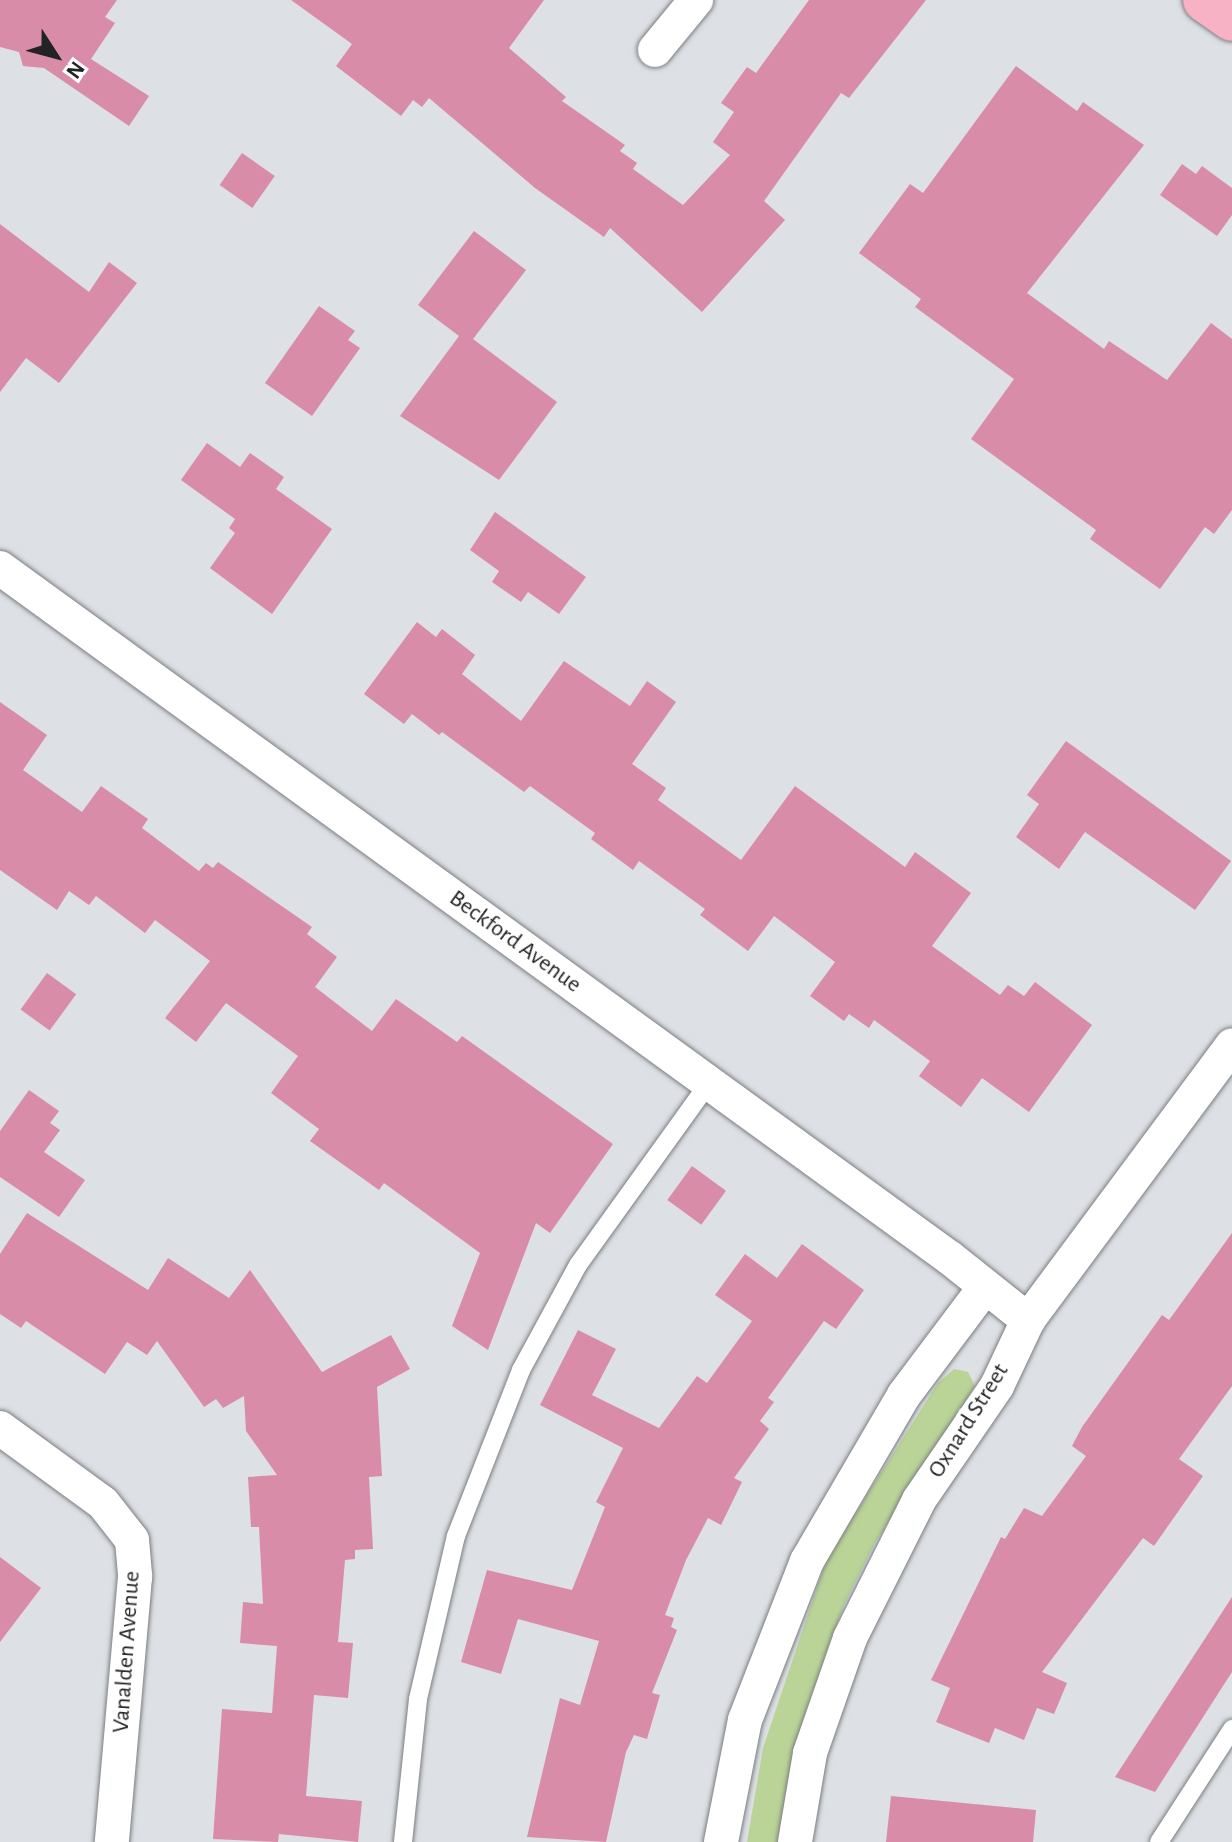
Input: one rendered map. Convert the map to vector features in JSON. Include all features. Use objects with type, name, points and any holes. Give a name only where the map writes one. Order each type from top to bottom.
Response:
[{"type":"main road","points":[[1205,0],[1232,19]]},
{"type":"street","points":[[655,50],[696,0]]},
{"type":"street","name":"Beckford Avenue","points":[[0,568],[1028,1320]]},
{"type":"street","name":"Oxnard Street","points":[[795,1842],[810,1753],[850,1638],[919,1500],[997,1386],[1028,1320],[1232,1045]]},
{"type":"street","points":[[721,1842],[745,1720],[807,1561],[904,1395],[985,1287]]},
{"type":"street","name":"Vanalden Avenue","points":[[0,1428],[103,1503],[132,1540],[135,1577],[112,1842]]},
{"type":"lane","points":[[403,1842],[418,1699],[456,1536],[521,1370],[578,1265],[708,1084]]},
{"type":"lane","points":[[1159,1842],[1232,1729]]},
{"type":"green space","points":[[954,1369],[968,1372],[975,1386],[875,1543],[843,1607],[804,1721],[781,1842],[747,1842],[763,1748],[827,1558],[938,1383]]},
{"type":"building","points":[[0,0],[117,0],[105,17],[115,23],[91,59],[149,96],[129,126],[44,68],[23,66],[19,52],[0,47]]},
{"type":"building","points":[[291,0],[544,0],[509,48],[566,97],[562,101],[625,145],[620,151],[637,163],[633,169],[683,205],[730,155],[713,142],[734,112],[721,103],[747,67],[756,73],[809,0],[926,0],[849,98],[841,93],[764,201],[785,220],[702,312],[610,228],[604,237],[535,188],[429,98],[422,107],[413,100],[401,116],[336,66],[352,44]]},
{"type":"building","points":[[1016,66],[1077,111],[1083,102],[1144,145],[1027,293],[1104,349],[1109,341],[1167,380],[1211,323],[1232,339],[1232,510],[1214,534],[1205,527],[1160,589],[1090,539],[1096,530],[971,439],[1014,379],[915,307],[921,299],[859,253],[910,184],[923,193]]},
{"type":"building","points":[[242,153],[275,176],[252,208],[220,185]]},
{"type":"building","points":[[1182,164],[1196,174],[1202,166],[1232,188],[1232,215],[1217,236],[1160,195]]},
{"type":"building","points":[[0,224],[89,292],[109,262],[137,283],[59,383],[26,358],[0,392]]},
{"type":"building","points":[[474,231],[526,270],[473,339],[557,402],[499,480],[400,416],[459,336],[418,305]]},
{"type":"building","points":[[319,306],[355,331],[348,340],[360,348],[312,416],[265,383]]},
{"type":"building","points":[[207,443],[240,467],[250,453],[284,477],[276,489],[332,529],[272,614],[210,568],[235,533],[229,528],[235,519],[181,480]]},
{"type":"building","points":[[495,512],[586,577],[559,614],[528,592],[521,602],[492,582],[499,571],[470,550]]},
{"type":"building","points":[[417,622],[436,637],[442,629],[475,655],[462,674],[521,721],[564,661],[630,706],[647,681],[676,702],[632,764],[666,788],[658,800],[741,860],[795,786],[905,867],[915,852],[971,893],[932,946],[1000,995],[1008,985],[1024,996],[1035,982],[1092,1025],[1029,1112],[982,1078],[961,1107],[919,1076],[930,1061],[874,1020],[869,1028],[849,1014],[844,1021],[810,996],[835,962],[774,916],[748,951],[700,915],[705,909],[639,861],[633,870],[591,839],[595,833],[530,786],[524,792],[442,732],[439,735],[412,714],[404,724],[364,694]]},
{"type":"building","points":[[0,702],[47,735],[23,770],[82,812],[101,786],[148,819],[142,828],[199,871],[206,863],[213,868],[218,862],[312,927],[307,934],[337,957],[315,987],[372,1031],[396,999],[457,1042],[462,1036],[613,1144],[550,1233],[536,1223],[488,1350],[452,1326],[480,1253],[384,1183],[379,1190],[310,1141],[319,1129],[271,1093],[298,1056],[226,1003],[196,1042],[165,1018],[210,961],[155,920],[145,933],[96,896],[89,905],[69,891],[57,910],[0,870]]},
{"type":"building","points":[[1066,741],[1231,861],[1195,910],[1085,832],[1059,869],[1016,837],[1039,804],[1027,795]]},
{"type":"building","points":[[47,973],[76,994],[50,1031],[21,1009]]},
{"type":"building","points":[[29,1090],[59,1111],[50,1123],[60,1130],[44,1152],[85,1180],[59,1217],[0,1177],[0,1131]]},
{"type":"building","points":[[692,1166],[726,1191],[701,1225],[667,1200]]},
{"type":"building","points":[[27,1213],[148,1290],[168,1258],[229,1298],[250,1270],[322,1372],[391,1335],[410,1369],[377,1387],[382,1476],[369,1477],[373,1549],[355,1550],[355,1559],[345,1560],[338,1642],[353,1643],[348,1698],[314,1695],[306,1796],[362,1801],[358,1842],[279,1834],[278,1842],[213,1839],[222,1709],[272,1713],[277,1646],[240,1643],[243,1602],[263,1604],[259,1527],[251,1527],[248,1477],[277,1475],[246,1431],[244,1396],[223,1408],[216,1399],[204,1407],[157,1341],[147,1355],[127,1342],[105,1374],[26,1321],[21,1328],[0,1314],[0,1254]]},
{"type":"building","points":[[1232,1233],[1232,1386],[1179,1459],[1203,1476],[1154,1546],[1143,1538],[1042,1672],[1067,1683],[1054,1714],[1037,1708],[1024,1740],[995,1728],[989,1743],[936,1722],[950,1688],[931,1680],[1001,1537],[1005,1539],[1024,1508],[1042,1516],[1086,1456],[1072,1446],[1082,1427],[1162,1315],[1169,1320]]},
{"type":"building","points":[[802,1244],[864,1290],[836,1329],[824,1321],[768,1398],[774,1402],[760,1421],[769,1429],[734,1478],[742,1482],[721,1525],[708,1518],[686,1560],[665,1615],[674,1618],[671,1627],[677,1630],[652,1693],[660,1695],[647,1739],[634,1735],[626,1752],[606,1842],[527,1837],[560,1698],[580,1705],[599,1641],[518,1619],[501,1674],[461,1662],[487,1570],[572,1590],[605,1507],[596,1502],[623,1448],[540,1405],[578,1330],[616,1349],[592,1395],[659,1428],[697,1376],[707,1383],[752,1321],[715,1295],[745,1254],[777,1278]]},
{"type":"building","points":[[0,1557],[41,1588],[0,1642]]},
{"type":"building","points":[[1232,1597],[1232,1672],[1155,1792],[1115,1777]]},
{"type":"building","points":[[891,1796],[1036,1810],[1033,1842],[886,1842]]}]
